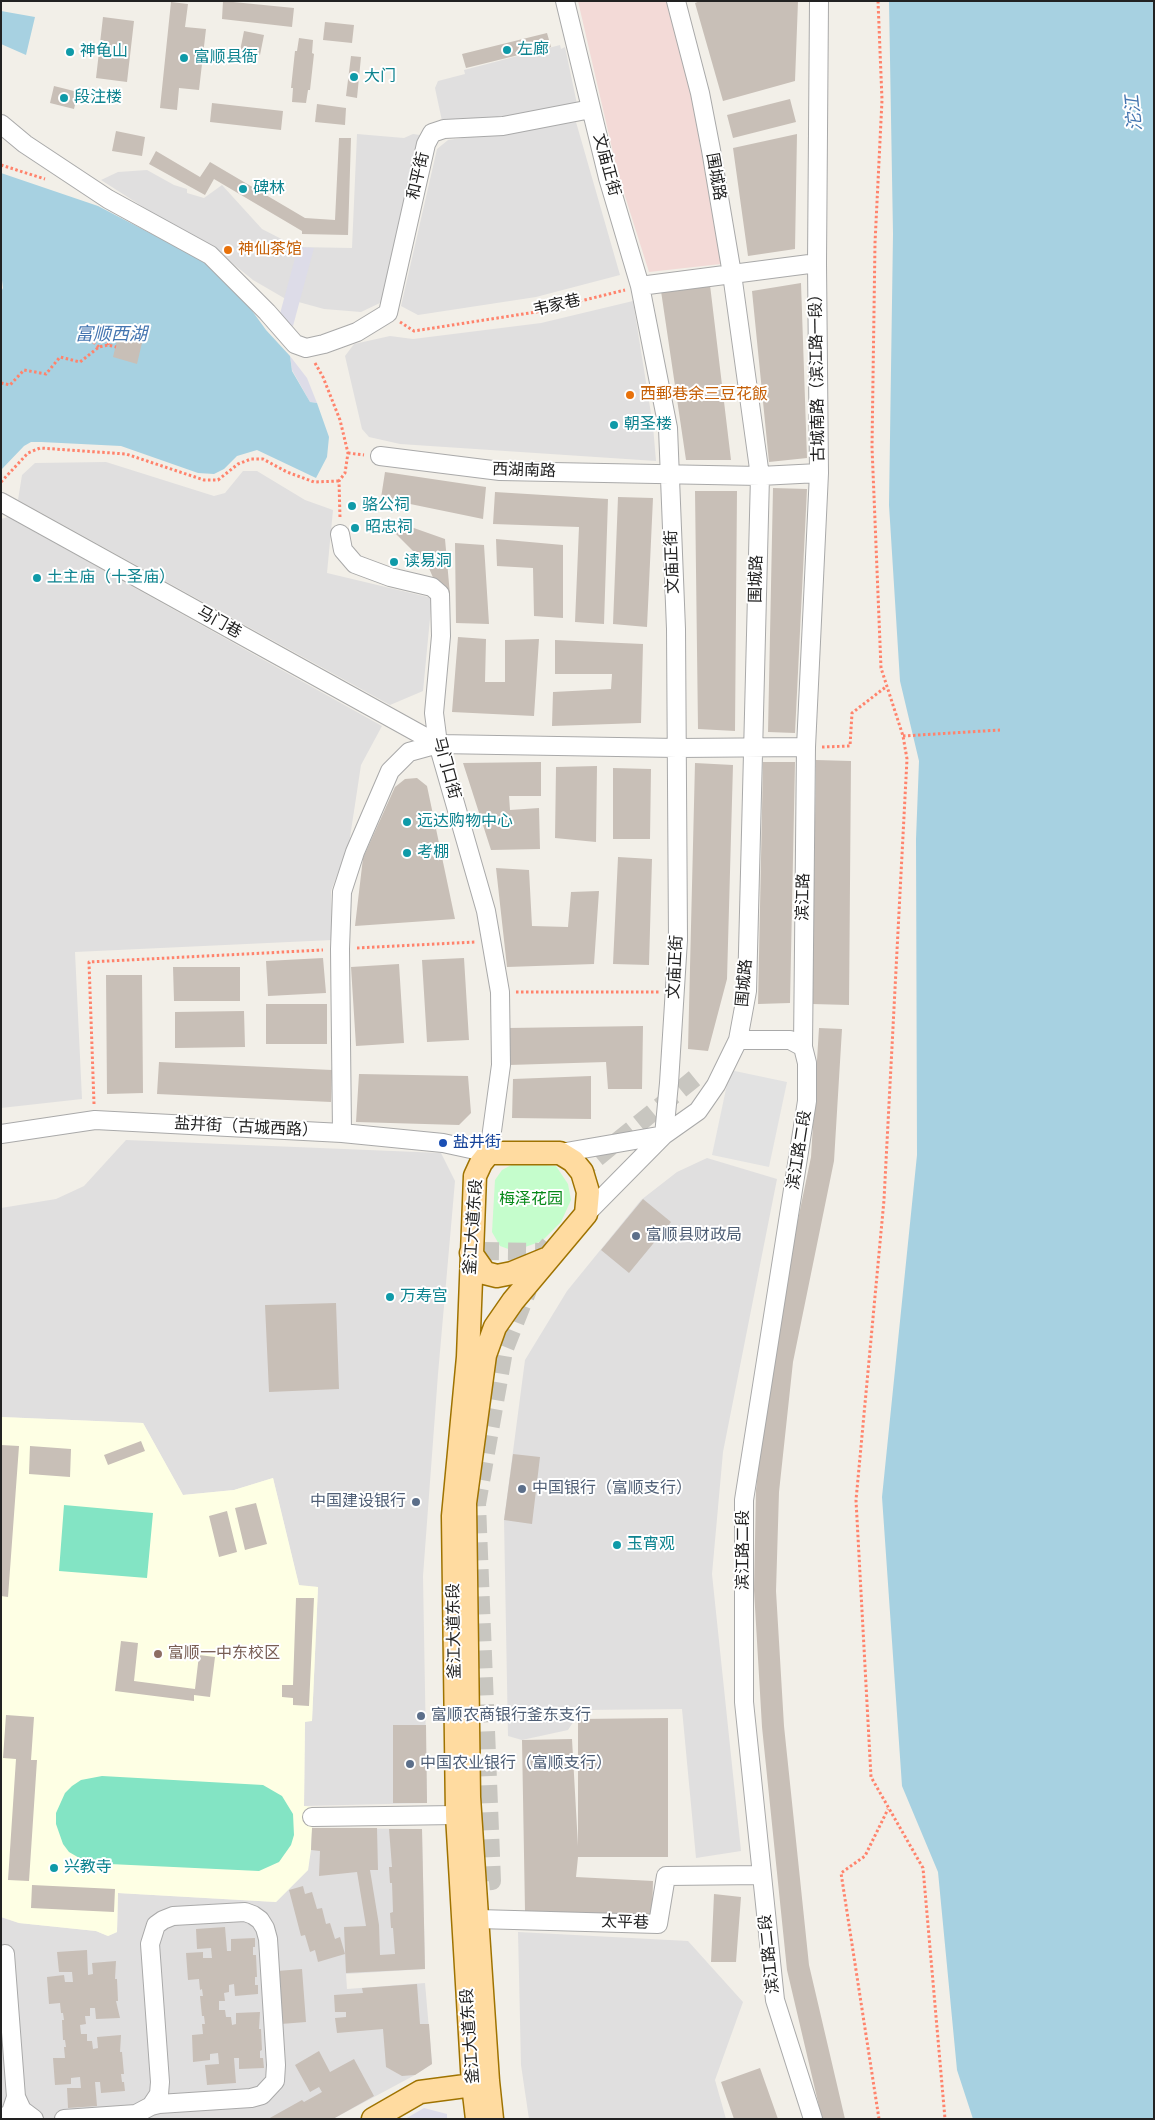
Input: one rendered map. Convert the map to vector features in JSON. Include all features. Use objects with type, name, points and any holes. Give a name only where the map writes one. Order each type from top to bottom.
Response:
[{"type":"main road","points":[[489,1152],[560,1153],[573,1161],[582,1172],[588,1192],[586,1214]]},
{"type":"main road","name":"釜江大道东段","points":[[477,2119],[473,2085],[457,1815],[453,1516],[468,1357],[475,1176],[489,1152]]},
{"type":"main road","name":"釜江大道东段","points":[[492,2119],[469,1797],[465,1503],[485,1355],[495,1327],[513,1301],[586,1214]]},
{"type":"main road","points":[[471,1252],[485,1273],[497,1276],[512,1273],[552,1255]]},
{"type":"main road","points":[[373,2119],[420,2092],[473,2085]]},
{"type":"street","name":"文庙正街","points":[[565,1],[608,178],[640,286],[668,428],[676,629],[678,940],[676,992],[664,1135]]},
{"type":"street","name":"围城路","points":[[586,1214],[664,1135],[698,1111],[716,1085],[738,1040],[747,991],[760,476],[732,274],[700,93],[676,1]]},
{"type":"street","name":"古城南路（滨江路一段）","points":[[806,747],[819,473],[817,263],[818,1]]},
{"type":"street","name":"和平街","points":[[388,313],[426,144],[432,133],[444,129],[503,126],[591,109]]},
{"type":"street","points":[[1,124],[25,144],[108,199],[210,255],[267,312],[295,344],[306,348],[324,344],[357,332],[388,313]]},
{"type":"street","points":[[640,286],[817,263]]},
{"type":"street","name":"西湖南路","points":[[380,456],[500,471],[760,476],[819,473]]},
{"type":"street","name":"马门巷","points":[[1,502],[438,744]]},
{"type":"street","name":"马门口街","points":[[340,534],[343,550],[355,564],[390,577],[432,586],[440,594],[440,636],[434,713],[438,744],[486,911],[500,992],[501,1065],[489,1152]]},
{"type":"street","points":[[342,1133],[340,949],[342,892],[355,852],[390,771],[410,752],[438,744],[677,748],[806,747]]},
{"type":"street","name":"滨江路","points":[[803,1047],[806,747]]},
{"type":"street","points":[[738,1040],[790,1040],[803,1047]]},
{"type":"street","name":"滨江路二段","points":[[803,1047],[807,1063],[807,1101],[744,1500],[744,1702],[775,2000],[813,2119]]},
{"type":"street","name":"盐井街（古城西路）","points":[[1,1134],[95,1120],[342,1133],[443,1143],[489,1152]]},
{"type":"street","points":[[560,1153],[664,1135]]},
{"type":"street","points":[[312,1817],[457,1815]]},
{"type":"street","name":"太平巷","points":[[478,1919],[658,1924],[666,1876],[762,1874]]},
{"type":"street","points":[[64,2119],[136,2114],[151,2106],[184,2102],[252,2098],[262,2095],[275,2081],[276,2065],[268,1939],[265,1928],[260,1920],[253,1915],[245,1912],[173,1916],[163,1920],[156,1926],[150,1944],[160,2082],[159,2094],[151,2106]]},
{"type":"street","points":[[5,1954],[16,2096],[22,2110],[34,2119]]},
{"type":"street","points":[[160,2082],[170,2096],[184,2102]]},
{"type":"street","points":[[3,2119],[10,2112],[16,2096]]},
{"type":"path","points":[[878,1],[882,100],[875,243],[872,447],[881,668],[903,736],[907,759],[884,1200],[856,1500],[871,1777],[922,1868],[945,2119]]},
{"type":"path","name":"韦家巷","points":[[388,313],[414,331],[536,312],[640,286]]},
{"type":"path","points":[[99,347],[90,339],[93,328],[104,325],[111,332],[119,333]]},
{"type":"path","points":[[108,345],[111,332]]},
{"type":"path","points":[[1,383],[10,385],[24,370],[46,374],[60,357],[80,362],[99,347],[108,345],[116,347]]},
{"type":"path","points":[[306,348],[323,377],[348,454],[346,473],[339,481],[340,534]]},
{"type":"path","points":[[1,482],[28,453],[40,448],[126,454],[204,480],[218,480],[238,464],[251,459],[263,459],[287,472],[314,482],[339,481]]},
{"type":"path","points":[[806,747],[850,746],[852,713],[887,686]]},
{"type":"path","points":[[903,736],[1000,730]]},
{"type":"path","points":[[95,1120],[90,962],[491,941]]},
{"type":"path","points":[[500,992],[676,992]]},
{"type":"path","points":[[879,2119],[841,1873],[865,1856],[888,1808]]},
{"type":"shaded area","points":[[578,1],[666,1],[691,93],[721,264],[649,272],[618,174]]},
{"type":"shaded area","points":[[560,45],[561,49],[565,47],[577,104],[572,107],[454,123],[442,121],[435,88],[438,81],[465,74],[464,70]]},
{"type":"shaded area","points":[[576,122],[620,275],[536,297],[418,315],[401,306],[437,149],[448,140]]},
{"type":"shaded area","points":[[357,134],[404,138],[413,134],[420,135],[382,302],[361,312],[324,309],[284,298],[253,280],[206,242],[151,212],[101,180],[118,172],[147,170],[174,185],[187,189],[187,193],[204,198],[222,185],[262,229],[297,247],[352,248]]},
{"type":"shaded area","points":[[298,247],[314,248],[293,326],[278,321]]},
{"type":"shaded area","points":[[633,301],[653,426],[656,461],[400,444],[369,437],[362,429],[345,356],[354,344],[390,336],[413,339],[541,323]]},
{"type":"shaded area","points":[[290,356],[307,378],[317,403],[310,402],[292,370]]},
{"type":"shaded area","points":[[106,462],[214,496],[225,493],[243,471],[257,471],[305,500],[333,510],[327,573],[432,598],[423,691],[390,705],[18,500],[22,475],[35,463]]},
{"type":"shaded area","points":[[8,517],[382,726],[361,765],[349,844],[331,891],[332,940],[75,952],[82,1099],[1,1108],[1,519]]},
{"type":"shaded area","points":[[730,1070],[787,1082],[769,1167],[712,1155]]},
{"type":"shaded area","points":[[126,1140],[441,1153],[455,1181],[423,1576],[427,1803],[304,1806],[305,1721],[312,1720],[318,1587],[299,1586],[273,1478],[234,1490],[183,1495],[143,1423],[1,1417],[1,1208],[56,1199],[84,1186]]},
{"type":"shaded area","points":[[707,1158],[777,1179],[723,1452],[712,1574],[741,1851],[696,1858],[682,1709],[581,1710],[568,1730],[522,1740],[508,1736],[504,1520],[525,1360],[567,1291],[641,1200],[677,1172]]},
{"type":"shaded area","name":"富顺一中东校区","points":[[1,1417],[143,1423],[183,1495],[234,1490],[273,1478],[299,1585],[318,1587],[312,1721],[305,1722],[304,1806],[313,1807],[311,1850],[308,1870],[276,1902],[118,1893],[117,1932],[108,1936],[96,1931],[19,1923],[1,1917]]},
{"type":"shaded area","points":[[312,1828],[422,1829],[425,1969],[346,1974],[347,1989],[425,1983],[432,2064],[333,2119],[1,2119],[1,1917],[19,1923],[96,1931],[108,1936],[117,1932],[118,1893],[276,1902],[308,1870]]},
{"type":"shaded area","points":[[518,1932],[688,1941],[743,2002],[715,2080],[726,2119],[529,2119],[521,2065]]},
{"type":"shaded area","points":[[424,2108],[447,2114],[447,2119],[405,2119]]},
{"type":"green space","name":"梅泽花园","points":[[517,1162],[556,1166],[568,1184],[571,1200],[561,1222],[542,1241],[514,1251],[500,1246],[492,1232],[495,1180],[502,1170]]},
{"type":"green space","points":[[64,1505],[153,1513],[147,1578],[59,1571]]},
{"type":"green space","points":[[102,1776],[263,1785],[282,1796],[293,1814],[294,1835],[291,1845],[279,1862],[259,1871],[88,1863],[69,1852],[63,1844],[56,1824],[56,1813],[65,1793],[72,1786],[81,1780]]},
{"type":"water","name":"沱江","points":[[889,1],[1154,1],[1154,2119],[973,2119],[957,2070],[938,1872],[902,1786],[882,1497],[917,1155],[916,839],[919,761],[900,681],[889,505],[893,234]]},
{"type":"water","points":[[1,11],[35,17],[26,55],[1,44]]},
{"type":"water","name":"富顺西湖","points":[[1,173],[98,206],[194,256],[214,269],[240,294],[266,330],[290,356],[292,371],[310,402],[317,403],[329,437],[327,457],[316,478],[257,450],[237,456],[224,469],[214,474],[198,473],[121,446],[41,442],[31,442],[24,446],[1,470],[1,292],[3,288],[1,272]]},
{"type":"building","points":[[223,1],[294,8],[292,27],[222,19]]},
{"type":"building","points":[[700,1],[798,1],[795,81],[723,101],[695,3]]},
{"type":"building","name":"富顺县衙","points":[[171,2],[188,4],[185,27],[206,29],[199,90],[179,88],[177,110],[160,108]]},
{"type":"building","points":[[103,17],[134,21],[127,82],[96,78]]},
{"type":"building","points":[[325,22],[354,25],[352,43],[323,40]]},
{"type":"building","points":[[244,31],[264,35],[260,55],[240,51]]},
{"type":"building","name":"左廊","points":[[547,33],[551,47],[466,68],[462,54]]},
{"type":"building","points":[[299,38],[313,40],[312,53],[314,54],[310,90],[308,90],[306,103],[292,102],[293,88],[291,88],[295,51],[297,51]]},
{"type":"building","name":"大门","points":[[351,56],[361,57],[357,98],[346,96]]},
{"type":"building","name":"段注楼","points":[[54,86],[78,92],[74,109],[50,103]]},
{"type":"building","points":[[790,99],[796,122],[733,138],[727,115]]},
{"type":"building","points":[[212,103],[283,111],[281,130],[210,122]]},
{"type":"building","points":[[317,104],[346,108],[345,125],[315,122]]},
{"type":"building","points":[[116,131],[145,137],[142,156],[112,151]]},
{"type":"building","points":[[797,134],[795,249],[748,256],[733,148]]},
{"type":"building","name":"碑林","points":[[339,138],[351,138],[348,235],[302,234],[302,231],[214,179],[205,195],[149,164],[156,151],[200,177],[210,162],[305,218],[335,220]]},
{"type":"building","points":[[801,283],[807,458],[769,462],[752,291]]},
{"type":"building","points":[[710,285],[731,460],[686,460],[661,291]]},
{"type":"building","points":[[121,324],[145,330],[137,364],[113,357]]},
{"type":"building","points":[[385,472],[486,487],[483,519],[381,498]]},
{"type":"building","points":[[773,488],[807,489],[795,733],[768,732]]},
{"type":"building","points":[[695,491],[737,491],[735,731],[698,729]]},
{"type":"building","points":[[495,492],[608,499],[604,624],[575,622],[579,527],[493,524]]},
{"type":"building","points":[[618,497],[653,498],[647,627],[613,624]]},
{"type":"building","points":[[394,521],[445,539],[450,595],[438,589],[428,566],[393,531]]},
{"type":"building","points":[[496,539],[563,545],[563,618],[534,616],[533,568],[497,566]]},
{"type":"building","points":[[455,543],[484,545],[489,624],[456,623]]},
{"type":"building","points":[[458,637],[486,639],[485,682],[505,682],[505,640],[539,639],[534,716],[452,712]]},
{"type":"building","points":[[555,640],[643,644],[641,723],[552,726],[553,692],[611,689],[612,674],[555,674]]},
{"type":"building","points":[[816,760],[851,761],[849,1005],[812,1004]]},
{"type":"building","points":[[541,762],[541,796],[509,796],[510,810],[539,808],[540,849],[491,850],[463,763]]},
{"type":"building","points":[[763,762],[795,762],[790,1003],[758,1004]]},
{"type":"building","points":[[695,763],[733,765],[727,979],[708,1051],[688,1049]]},
{"type":"building","points":[[597,766],[596,842],[555,838],[556,767]]},
{"type":"building","points":[[613,768],[651,769],[650,839],[613,839]]},
{"type":"building","name":"远达购物中心","points":[[417,778],[427,786],[455,919],[355,926],[363,858],[395,787],[405,779]]},
{"type":"building","points":[[618,857],[652,859],[649,965],[613,964]]},
{"type":"building","points":[[496,868],[529,870],[532,926],[568,927],[571,892],[599,891],[594,964],[507,967]]},
{"type":"building","points":[[323,958],[326,993],[268,996],[266,961]]},
{"type":"building","points":[[464,958],[469,1040],[427,1042],[422,960]]},
{"type":"building","points":[[399,964],[404,1043],[356,1046],[351,967]]},
{"type":"building","points":[[173,967],[240,967],[240,1001],[174,1001]]},
{"type":"building","points":[[106,975],[142,975],[143,1093],[107,1094]]},
{"type":"building","points":[[266,1004],[327,1004],[327,1044],[266,1044]]},
{"type":"building","points":[[244,1011],[245,1047],[175,1048],[175,1012]]},
{"type":"building","points":[[643,1026],[642,1089],[608,1089],[606,1062],[509,1065],[508,1028]]},
{"type":"building","points":[[819,1028],[842,1029],[834,1161],[793,1362],[779,1492],[776,1591],[784,1726],[809,1965],[845,2119],[822,2119],[787,1970],[762,1727],[754,1590],[756,1490],[770,1354],[811,1157]]},
{"type":"building","points":[[159,1062],[332,1070],[331,1102],[157,1094]]},
{"type":"building","points":[[359,1074],[468,1076],[471,1113],[459,1125],[356,1122]]},
{"type":"building","points":[[591,1076],[591,1119],[512,1118],[513,1079]]},
{"type":"building","name":"富顺县财政局","points":[[643,1199],[671,1222],[629,1273],[601,1250]]},
{"type":"building","points":[[336,1303],[339,1389],[269,1392],[265,1305]]},
{"type":"building","points":[[141,1441],[145,1451],[108,1465],[104,1455]]},
{"type":"building","points":[[1,1445],[19,1446],[8,1597],[1,1596]]},
{"type":"building","points":[[30,1446],[71,1449],[70,1477],[29,1474]]},
{"type":"building","name":"中国银行（富顺支行）","points":[[513,1454],[540,1457],[532,1524],[504,1520]]},
{"type":"building","points":[[256,1503],[267,1544],[245,1550],[235,1508]]},
{"type":"building","points":[[227,1511],[237,1552],[219,1557],[209,1516]]},
{"type":"building","points":[[296,1598],[314,1598],[309,1706],[293,1705],[293,1698],[282,1697],[282,1685],[293,1685]]},
{"type":"building","points":[[121,1641],[138,1643],[134,1681],[195,1689],[199,1655],[215,1657],[210,1697],[194,1695],[194,1701],[115,1691]]},
{"type":"building","points":[[6,1715],[34,1717],[31,1760],[37,1760],[29,1881],[8,1880],[16,1759],[3,1758]]},
{"type":"building","points":[[668,1718],[668,1857],[578,1857],[576,1877],[653,1881],[652,1916],[525,1911],[522,1740],[572,1739],[578,1846],[578,1719]]},
{"type":"building","name":"中国农业银行（富顺支行）","points":[[393,1725],[426,1725],[427,1803],[393,1803]]},
{"type":"building","points":[[312,1828],[377,1828],[378,1870],[370,1870],[379,1925],[380,1955],[395,1954],[390,1913],[393,1912],[392,1883],[390,1883],[389,1867],[392,1867],[389,1829],[422,1829],[425,1969],[346,1973],[344,1927],[366,1926],[357,1872],[319,1876],[320,1851],[311,1850]]},
{"type":"building","points":[[32,1885],[115,1889],[114,1912],[31,1908]]},
{"type":"building","points":[[303,1886],[305,1894],[312,1892],[317,1909],[322,1908],[326,1924],[330,1923],[335,1939],[340,1937],[345,1954],[318,1962],[315,1950],[310,1952],[305,1935],[301,1936],[289,1890]]},
{"type":"building","points":[[714,1894],[741,1897],[736,1962],[711,1962]]},
{"type":"building","points":[[225,1927],[227,1951],[231,1951],[231,1939],[255,1938],[253,1955],[256,1955],[257,1977],[255,1977],[255,1985],[258,1985],[258,1994],[235,1996],[234,1984],[229,1985],[229,1992],[224,1993],[225,2001],[219,2001],[219,2010],[225,2010],[226,2017],[231,2017],[232,2025],[236,2024],[236,2013],[260,2012],[259,2029],[261,2029],[262,2050],[260,2051],[260,2058],[263,2058],[264,2068],[239,2069],[239,2058],[234,2058],[236,2083],[207,2085],[205,2065],[219,2064],[218,2053],[210,2054],[210,2060],[193,2062],[192,2035],[203,2034],[202,2024],[205,2024],[204,2016],[202,2016],[200,1996],[203,1996],[202,1989],[200,1990],[199,1979],[188,1980],[186,1953],[203,1952],[203,1958],[212,1958],[211,1948],[197,1949],[196,1929]]},
{"type":"building","points":[[87,1950],[88,1975],[93,1974],[92,1963],[116,1961],[115,1979],[117,1979],[118,2001],[116,2001],[120,2018],[96,2019],[95,2008],[90,2008],[90,2016],[85,2016],[86,2024],[80,2025],[81,2034],[87,2034],[87,2041],[92,2041],[93,2049],[98,2048],[97,2037],[121,2035],[120,2052],[122,2052],[124,2074],[121,2074],[125,2091],[101,2093],[100,2082],[95,2082],[97,2106],[68,2108],[67,2088],[81,2088],[80,2077],[71,2078],[71,2084],[55,2085],[53,2058],[65,2058],[64,2047],[66,2047],[65,2040],[63,2040],[62,2020],[64,2020],[60,2003],[49,2004],[47,1977],[64,1975],[65,1982],[73,1982],[72,1972],[59,1972],[57,1952]]},
{"type":"building","points":[[302,1969],[306,2022],[281,2024],[277,1971]]},
{"type":"building","points":[[417,1984],[420,2024],[429,2024],[432,2064],[415,2075],[402,2076],[386,2067],[383,2029],[337,2033],[335,2018],[346,2017],[346,2012],[335,2012],[334,1995],[363,1993],[362,1988]]},
{"type":"building","points":[[319,2051],[330,2072],[354,2059],[374,2096],[333,2119],[268,2119],[302,2100],[304,2102],[322,2092],[319,2087],[310,2092],[295,2065]]},
{"type":"building","points":[[760,2068],[778,2119],[734,2119],[721,2082]]},
{"type":"tunnel","points":[[576,1175],[696,1077]]},
{"type":"tunnel","points":[[481,1251],[543,1252],[553,1240]]},
{"type":"tunnel","points":[[462,1884],[492,1881],[477,1504],[504,1351],[528,1290]]},
{"type":"place","name":"左廊","points":[[507,50]]},
{"type":"place","name":"神龟山","points":[[70,52]]},
{"type":"place","name":"富顺县衙","points":[[184,58]]},
{"type":"place","name":"大门","points":[[354,77]]},
{"type":"place","name":"段注楼","points":[[64,98]]},
{"type":"place","name":"碑林","points":[[243,189]]},
{"type":"place","name":"神仙茶馆","points":[[228,250]]},
{"type":"place","name":"西郵巷余三豆花飯","points":[[630,395]]},
{"type":"place","name":"朝圣楼","points":[[614,425]]},
{"type":"place","name":"骆公祠","points":[[352,506]]},
{"type":"place","name":"昭忠祠","points":[[355,528]]},
{"type":"place","name":"读易洞","points":[[394,562]]},
{"type":"place","name":"土主庙（十圣庙）","points":[[37,578]]},
{"type":"place","name":"远达购物中心","points":[[407,822]]},
{"type":"place","name":"考棚","points":[[407,853]]},
{"type":"place","name":"盐井街","points":[[443,1143]]},
{"type":"place","name":"富顺县财政局","points":[[636,1236]]},
{"type":"place","name":"万寿宫","points":[[390,1297]]},
{"type":"place","name":"中国银行（富顺支行）","points":[[522,1489]]},
{"type":"place","name":"中国建设银行","points":[[416,1502]]},
{"type":"place","name":"玉宵观","points":[[617,1545]]},
{"type":"place","name":"富顺一中东校区","points":[[158,1654]]},
{"type":"place","name":"富顺农商银行釜东支行","points":[[421,1716]]},
{"type":"place","name":"中国农业银行（富顺支行）","points":[[410,1764]]},
{"type":"place","name":"兴教寺","points":[[54,1868]]}]
